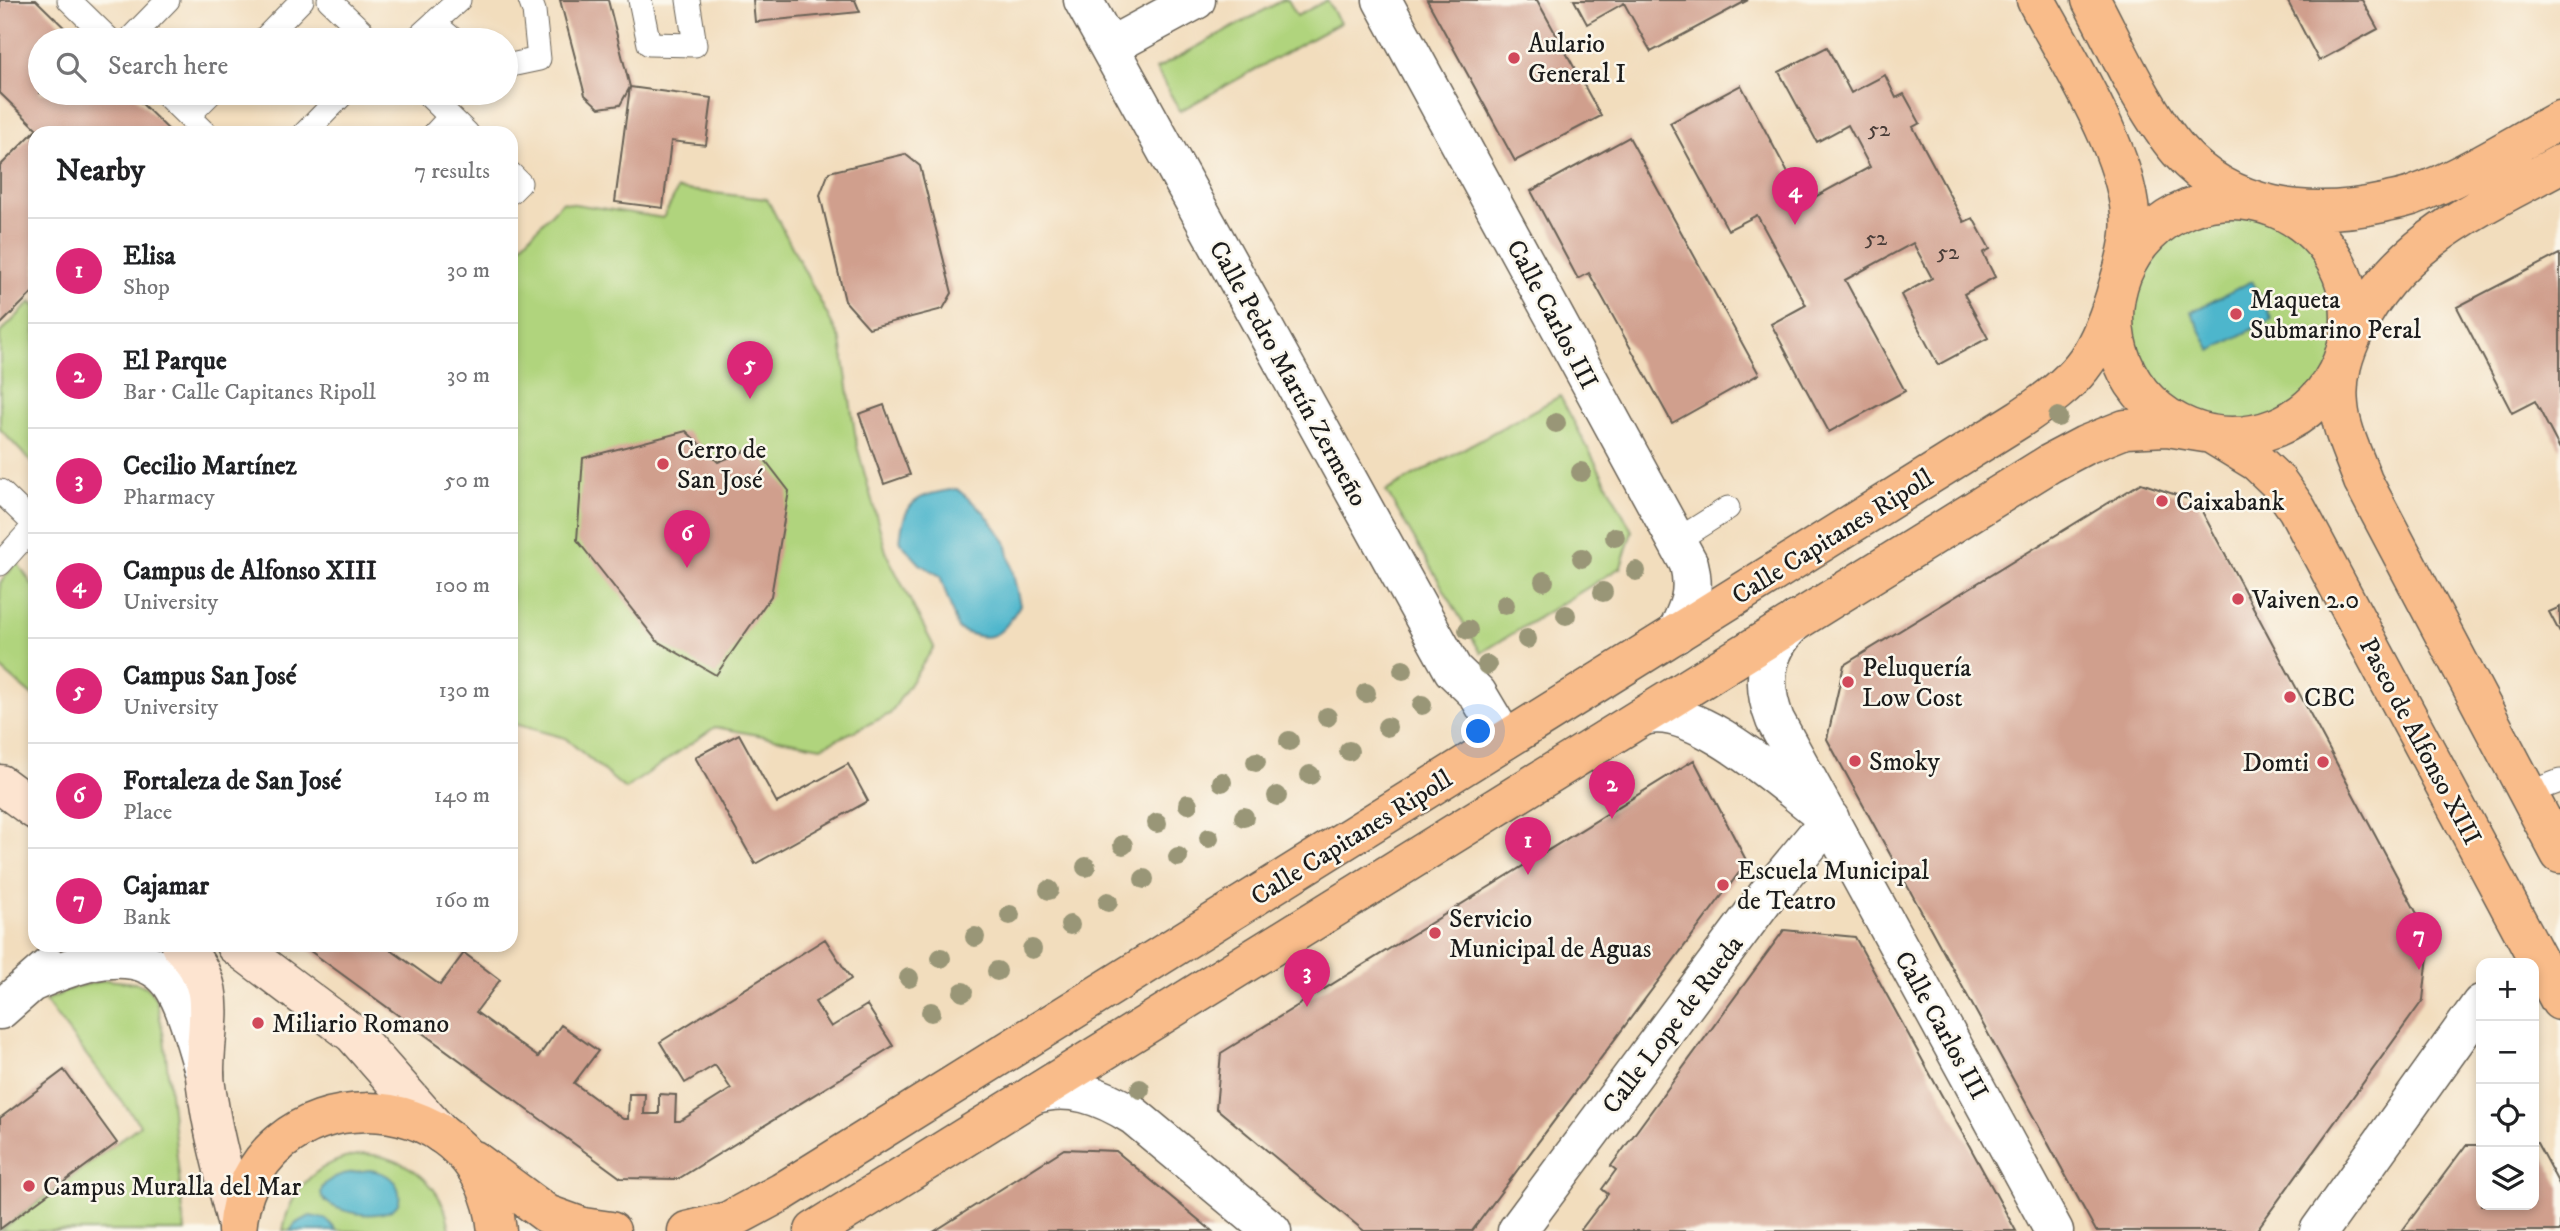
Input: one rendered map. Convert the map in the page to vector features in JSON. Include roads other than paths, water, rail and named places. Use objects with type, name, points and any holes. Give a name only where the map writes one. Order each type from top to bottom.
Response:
[{"type":"main road","points":[[2036,0],[2092,105],[2123,175],[2129,201],[2131,232],[2115,308],[2118,350],[2126,370],[2151,404],[2186,427],[2211,434],[2249,434],[2286,423],[2307,409],[2325,390],[2375,298],[2391,275],[2423,243],[2466,215],[2560,164]]},
{"type":"main road","points":[[2091,0],[2135,82],[2178,150],[2216,183],[2279,210],[2304,225],[2331,255],[2347,293],[2349,314],[2345,352],[2338,380],[2339,405],[2343,428],[2363,481],[2544,787],[2560,853]]},
{"type":"main road","points":[[2120,280],[2132,254],[2147,236],[2165,220],[2186,209],[2209,202],[2233,200],[2299,210],[2342,210],[2413,196],[2560,120]]},
{"type":"main road","name":"Calle Capitanes Ripoll","points":[[696,1229],[728,1221],[782,1192],[2052,397],[2077,374],[2094,352],[2105,328],[2120,280]]},
{"type":"main road","name":"Calle Capitanes Ripoll","points":[[814,1231],[2085,444],[2125,429],[2146,426],[2211,434]]},
{"type":"main road","name":"Paseo de Alfonso XIII","points":[[2211,434],[2257,462],[2278,482],[2297,509],[2550,990]]},
{"type":"main road","points":[[237,1229],[246,1192],[259,1168],[282,1142],[312,1123],[337,1114],[374,1111],[409,1118],[451,1142],[555,1222],[611,1231]]},
{"type":"main road","points":[[451,1142],[485,1185],[497,1231]]},
{"type":"street","name":"Calle Pedro Martín Zermeño","points":[[1083,0],[1453,670],[1476,693],[1505,740]]},
{"type":"street","points":[[1109,47],[1196,0]]},
{"type":"street","name":"Calle Carlos III","points":[[1382,0],[1689,564],[1692,597],[1676,634]]},
{"type":"street","name":"Calle Carlos III","points":[[1797,621],[1783,633],[1773,649],[1768,666],[1767,689],[1775,720],[2054,1231]]},
{"type":"street","name":"Calle Carlos III","points":[[1644,716],[1652,714],[1679,718],[1735,746],[1830,819]]},
{"type":"street","points":[[0,784],[28,805]]},
{"type":"street","name":"Calle Lope de Rueda","points":[[1517,1231],[1767,895],[1830,819]]},
{"type":"street","points":[[0,1010],[66,952]]},
{"type":"street","points":[[188,952],[194,958],[205,982],[210,1002],[205,1074],[209,1108],[237,1229]]},
{"type":"street","points":[[234,952],[313,1003]]},
{"type":"street","points":[[245,952],[353,1034],[451,1142]]},
{"type":"street","points":[[31,983],[57,971],[115,958],[150,965],[163,974],[179,998],[205,1074]]},
{"type":"street","points":[[2319,1231],[2476,1011]]},
{"type":"street","points":[[1033,1095],[1050,1089],[1073,1091],[1096,1096],[1115,1105],[1134,1116],[1272,1231]]},
{"type":"lane","points":[[69,0],[98,28]]},
{"type":"lane","points":[[141,28],[168,0]]},
{"type":"lane","points":[[275,28],[302,0]]},
{"type":"lane","points":[[329,0],[358,28]]},
{"type":"lane","points":[[430,28],[459,0]]},
{"type":"lane","points":[[518,64],[539,60],[534,11],[530,0]]},
{"type":"lane","points":[[639,0],[649,44],[695,45],[688,0]]},
{"type":"lane","points":[[435,24],[440,28]]},
{"type":"lane","points":[[177,105],[198,126]]},
{"type":"lane","points":[[188,116],[199,105]]},
{"type":"lane","points":[[312,126],[332,105]]},
{"type":"lane","points":[[432,105],[442,125]]},
{"type":"lane","points":[[0,491],[28,518]]},
{"type":"lane","points":[[1676,541],[1728,509]]},
{"type":"lane","points":[[0,564],[28,533]]},
{"type":"water","points":[[2252,281],[2272,319],[2211,351],[2191,312]]},
{"type":"water","points":[[957,489],[984,512],[1006,542],[1020,605],[1001,630],[988,637],[958,629],[940,576],[920,564],[900,542],[905,516],[915,502],[922,497]]},
{"type":"water","points":[[370,1170],[392,1179],[398,1188],[399,1201],[392,1210],[378,1214],[345,1211],[331,1205],[323,1197],[322,1188],[333,1178],[346,1173]]},
{"type":"water","points":[[310,1216],[326,1219],[337,1231],[290,1231],[295,1224]]},
{"type":"place","name":"Aulario General I","points":[[1514,58]]},
{"type":"place","name":"Campus de Alfonso XIII","points":[[1795,225]]},
{"type":"place","name":"Maqueta Submarino Peral","points":[[2236,314]]},
{"type":"place","name":"Campus San José","points":[[750,399]]},
{"type":"place","name":"Cerro de San José","points":[[663,464]]},
{"type":"place","name":"Caixabank","points":[[2162,501]]},
{"type":"place","name":"Fortaleza de San José","points":[[687,568]]},
{"type":"place","name":"Vaiven 2.0","points":[[2238,599]]},
{"type":"place","name":"Peluquería Low Cost","points":[[1848,682]]},
{"type":"place","name":"CBC","points":[[2290,697]]},
{"type":"place","name":"Smoky","points":[[1855,761]]},
{"type":"place","name":"Domti","points":[[2323,762]]},
{"type":"place","name":"El Parque","points":[[1612,819]]},
{"type":"place","name":"Elisa","points":[[1528,875]]},
{"type":"place","name":"Escuela Municipal de Teatro","points":[[1723,885]]},
{"type":"place","name":"Servicio Municipal de Aguas","points":[[1435,933]]},
{"type":"place","name":"Cajamar","points":[[2419,970]]},
{"type":"place","name":"Cecilio Martínez","points":[[1307,1007]]},
{"type":"place","name":"Miliario Romano","points":[[258,1023]]},
{"type":"place","name":"Campus Muralla del Mar","points":[[29,1186]]}]
